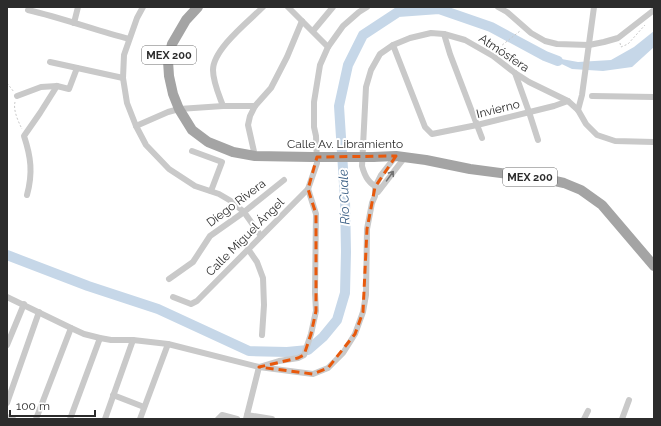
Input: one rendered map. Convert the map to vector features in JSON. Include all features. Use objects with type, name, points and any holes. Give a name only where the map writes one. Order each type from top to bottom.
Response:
[{"type":"main road","name":"Calle Av. Libramiento","points":[[198,7],[186,20],[172,44],[168,61],[169,76],[173,94],[179,109],[192,130],[208,142],[233,152],[255,156],[314,160],[401,156],[470,169],[546,179],[564,183],[581,190],[602,205],[654,266]]},
{"type":"street","points":[[74,23],[78,7]]},
{"type":"street","points":[[143,7],[137,18],[124,55],[123,78],[127,103],[136,126],[146,145],[168,169],[195,186],[219,194],[231,201],[244,212],[261,236]]},
{"type":"street","points":[[223,106],[215,84],[213,69],[218,55],[230,39],[263,7]]},
{"type":"street","points":[[288,7],[328,47]]},
{"type":"street","points":[[313,32],[333,7]]},
{"type":"street","points":[[314,160],[316,136],[314,127],[314,102],[320,65],[328,47],[343,26],[367,7]]},
{"type":"street","points":[[498,7],[507,12],[531,33],[544,41],[557,44],[589,45],[618,38],[654,10]]},
{"type":"street","points":[[578,110],[583,88],[594,7]]},
{"type":"street","points":[[28,10],[129,39]]},
{"type":"street","points":[[255,156],[248,124],[250,116],[255,106],[271,88],[302,21]]},
{"type":"street","name":"Atmósfera","points":[[378,188],[369,182],[364,174],[362,166],[366,87],[371,70],[380,54],[393,45],[410,38],[431,33],[444,34],[465,40],[493,56],[529,82],[568,101],[578,110],[586,124],[598,135],[615,141],[654,142]]},
{"type":"street","points":[[444,34],[482,138]]},
{"type":"street","name":"Invierno","points":[[393,45],[425,127],[432,134],[477,125],[554,106],[568,101]]},
{"type":"street","points":[[50,62],[123,78]]},
{"type":"street","points":[[17,96],[41,87],[56,86],[69,89],[77,68]]},
{"type":"street","points":[[515,73],[538,140]]},
{"type":"street","points":[[27,195],[31,163],[24,136],[56,86]]},
{"type":"street","points":[[592,96],[654,97]]},
{"type":"street","points":[[136,126],[168,112],[179,109],[223,106],[255,106]]},
{"type":"street","points":[[192,151],[222,162],[211,191]]},
{"type":"street","points":[[7,297],[84,334],[111,340],[133,340],[168,344],[259,367],[313,374],[328,368],[342,353],[355,334],[363,312],[366,295],[367,230],[372,203],[378,188],[401,156]]},
{"type":"street","name":"Calle Miguel Ángel","points":[[173,297],[192,304],[197,301],[308,189],[314,160]]},
{"type":"street","name":"Diego Rivera","points":[[169,279],[193,262],[210,236],[244,212],[284,180]]},
{"type":"street","points":[[259,367],[279,361],[298,358],[304,355],[311,334],[316,311],[316,214],[308,189]]},
{"type":"street","points":[[248,249],[257,262],[263,278],[264,305],[262,335]]},
{"type":"street","points":[[7,345],[24,304]]},
{"type":"street","points":[[7,403],[39,312]]},
{"type":"street","points":[[36,419],[71,328]]},
{"type":"street","points":[[70,419],[100,338]]},
{"type":"street","points":[[105,419],[133,340]]},
{"type":"street","points":[[140,419],[168,344]]},
{"type":"street","points":[[259,367],[247,417],[272,419]]},
{"type":"street","points":[[113,395],[144,407]]},
{"type":"street","points":[[622,419],[629,400]]},
{"type":"street","points":[[584,419],[588,411]]},
{"type":"street","points":[[7,417],[13,419]]},
{"type":"street","points":[[220,417],[237,419]]},
{"type":"path","points":[[618,38],[621,46],[628,44],[649,22]]},
{"type":"path","points":[[500,46],[520,31]]},
{"type":"path","points":[[7,83],[17,96],[14,104],[24,136]]},
{"type":"highlighted area","points":[[396,156],[375,187],[367,229],[363,312],[355,334],[328,368],[313,374],[259,367],[298,358],[304,355],[311,334],[316,311],[316,214],[308,189],[317,157]]},
{"type":"water","points":[[654,31],[654,47],[632,67],[603,71],[572,69],[545,56],[578,62],[611,60],[634,47]]},
{"type":"waterway","name":"Río Cuale","points":[[7,255],[88,286],[158,309],[249,351],[287,352],[308,350],[323,337],[337,320],[345,293],[345,200],[339,106],[348,65],[363,35],[398,12],[439,9],[491,27],[545,56],[558,61]]}]
